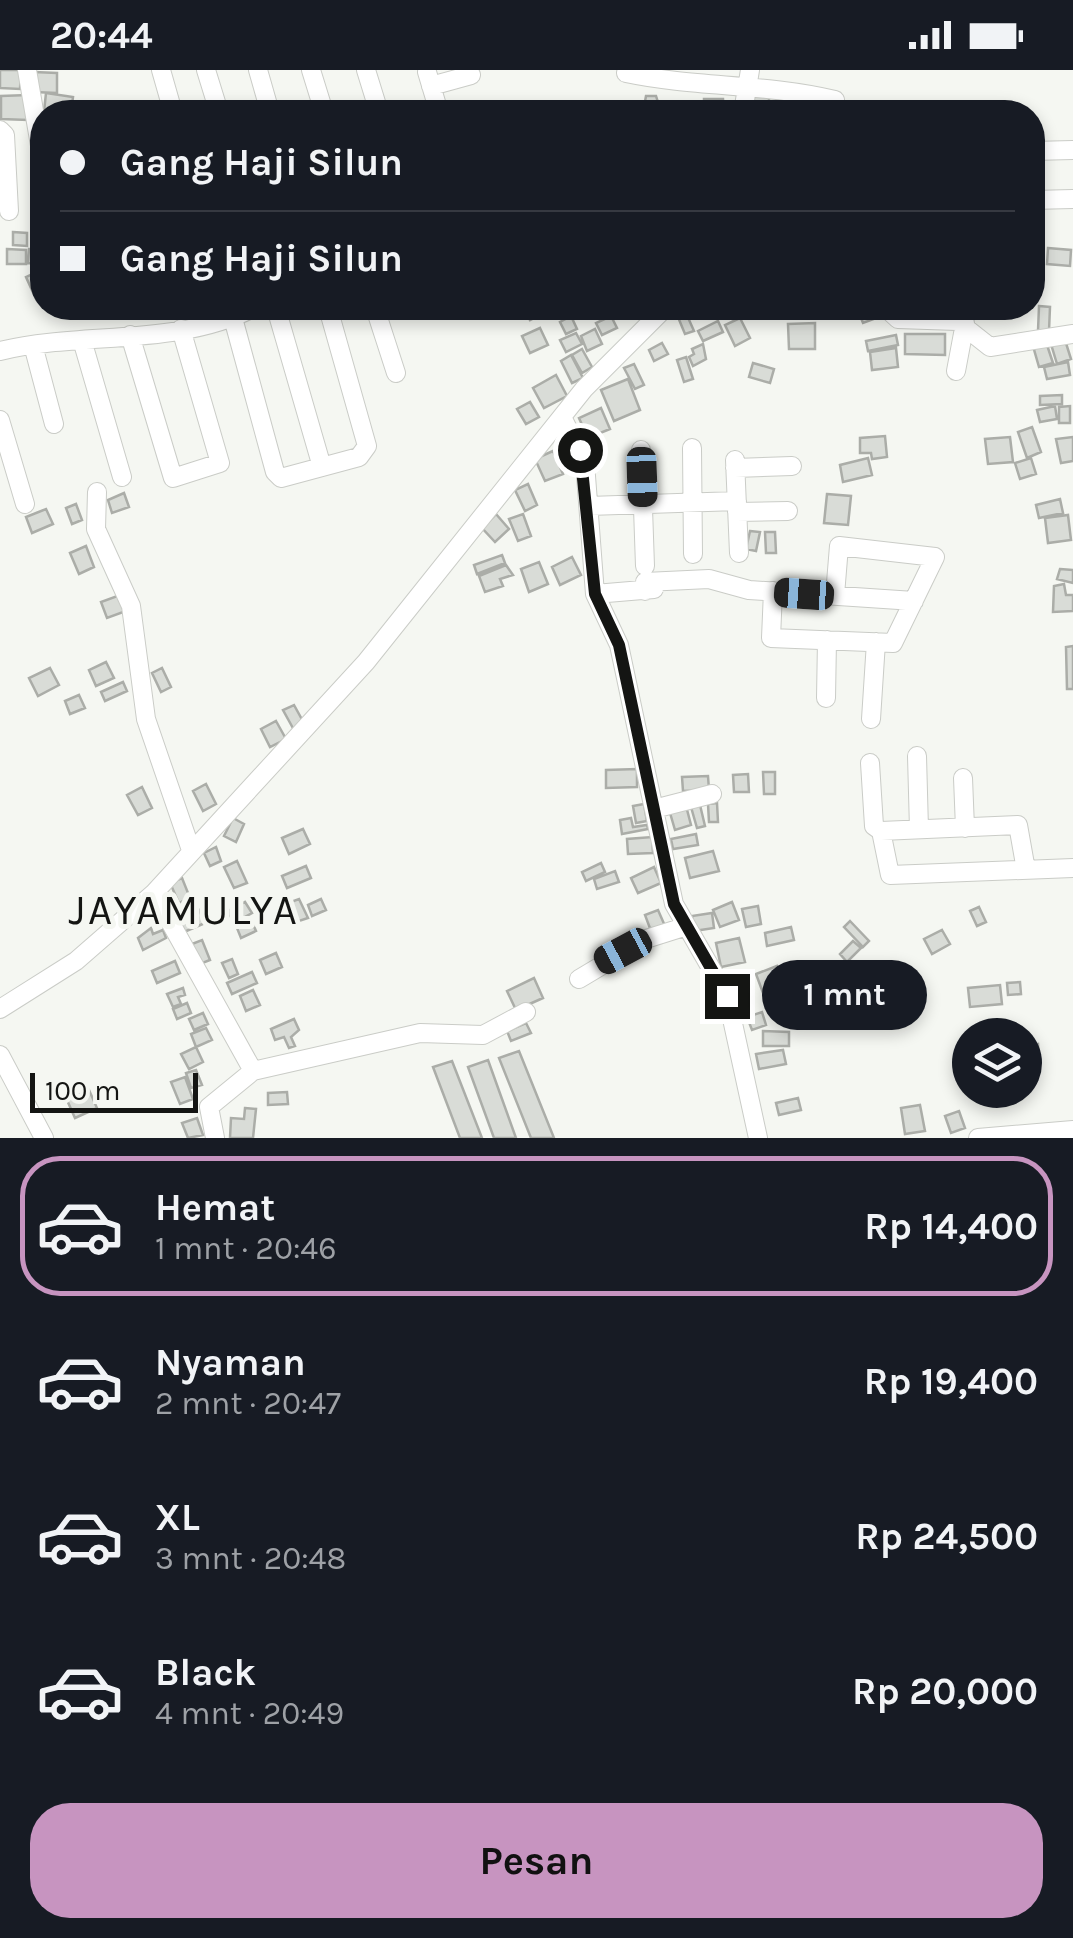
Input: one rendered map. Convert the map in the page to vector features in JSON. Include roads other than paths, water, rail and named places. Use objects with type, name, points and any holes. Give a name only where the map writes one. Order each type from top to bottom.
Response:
[{"type":"street","points":[[27,70],[32,100]]},
{"type":"street","points":[[160,70],[169,100]]},
{"type":"street","points":[[206,70],[215,100]]},
{"type":"street","points":[[258,70],[267,100]]},
{"type":"street","points":[[311,70],[320,100]]},
{"type":"street","points":[[366,70],[375,100]]},
{"type":"street","points":[[626,73],[673,83],[749,77],[835,100]]},
{"type":"street","points":[[435,100],[429,79],[471,75]]},
{"type":"street","points":[[0,130],[6,135],[10,211]]},
{"type":"street","points":[[1045,151],[1073,150]]},
{"type":"street","points":[[1045,200],[1073,199]]},
{"type":"street","points":[[0,351],[181,330],[214,320]]},
{"type":"street","points":[[243,320],[276,476],[359,457],[367,446],[331,320]]},
{"type":"street","points":[[279,320],[322,467]]},
{"type":"street","points":[[379,320],[396,373]]},
{"type":"street","points":[[0,1009],[76,961],[154,892],[366,662],[562,417],[654,320]]},
{"type":"street","points":[[898,320],[965,323],[990,347],[1073,334]]},
{"type":"street","points":[[956,370],[965,323]]},
{"type":"street","points":[[130,335],[173,478],[220,463],[181,330]]},
{"type":"street","points":[[82,340],[122,477]]},
{"type":"street","points":[[33,345],[54,424]]},
{"type":"street","points":[[562,417],[583,456],[595,594],[619,645],[674,904],[727,996],[758,1138]]},
{"type":"street","points":[[0,420],[24,504]]},
{"type":"street","points":[[692,448],[694,554]]},
{"type":"street","points":[[641,450],[645,566]]},
{"type":"street","points":[[738,554],[735,464],[792,466]]},
{"type":"street","points":[[97,492],[96,529],[131,606],[146,719],[191,850]]},
{"type":"street","points":[[589,506],[692,503],[788,511]]},
{"type":"street","points":[[772,592],[771,638],[893,643],[935,557],[839,546],[835,596]]},
{"type":"street","points":[[595,594],[709,579],[772,592],[914,600]]},
{"type":"street","points":[[826,698],[827,640]]},
{"type":"street","points":[[871,719],[876,642]]},
{"type":"street","points":[[917,756],[919,829]]},
{"type":"street","points":[[870,763],[874,826],[881,831],[1020,826],[1026,870]]},
{"type":"street","points":[[963,778],[965,828]]},
{"type":"street","points":[[654,809],[687,797],[712,794]]},
{"type":"street","points":[[881,831],[892,876],[1073,868]]},
{"type":"street","points":[[154,892],[253,1071]]},
{"type":"street","points":[[580,979],[646,939],[684,926]]},
{"type":"street","points":[[215,1138],[210,1107],[253,1071],[420,1033],[483,1035],[526,1012]]},
{"type":"street","points":[[0,1055],[44,1138]]},
{"type":"street","points":[[978,1138],[1073,1130]]},
{"type":"district","name":"JAYAMULYA","points":[[184,909]]}]
